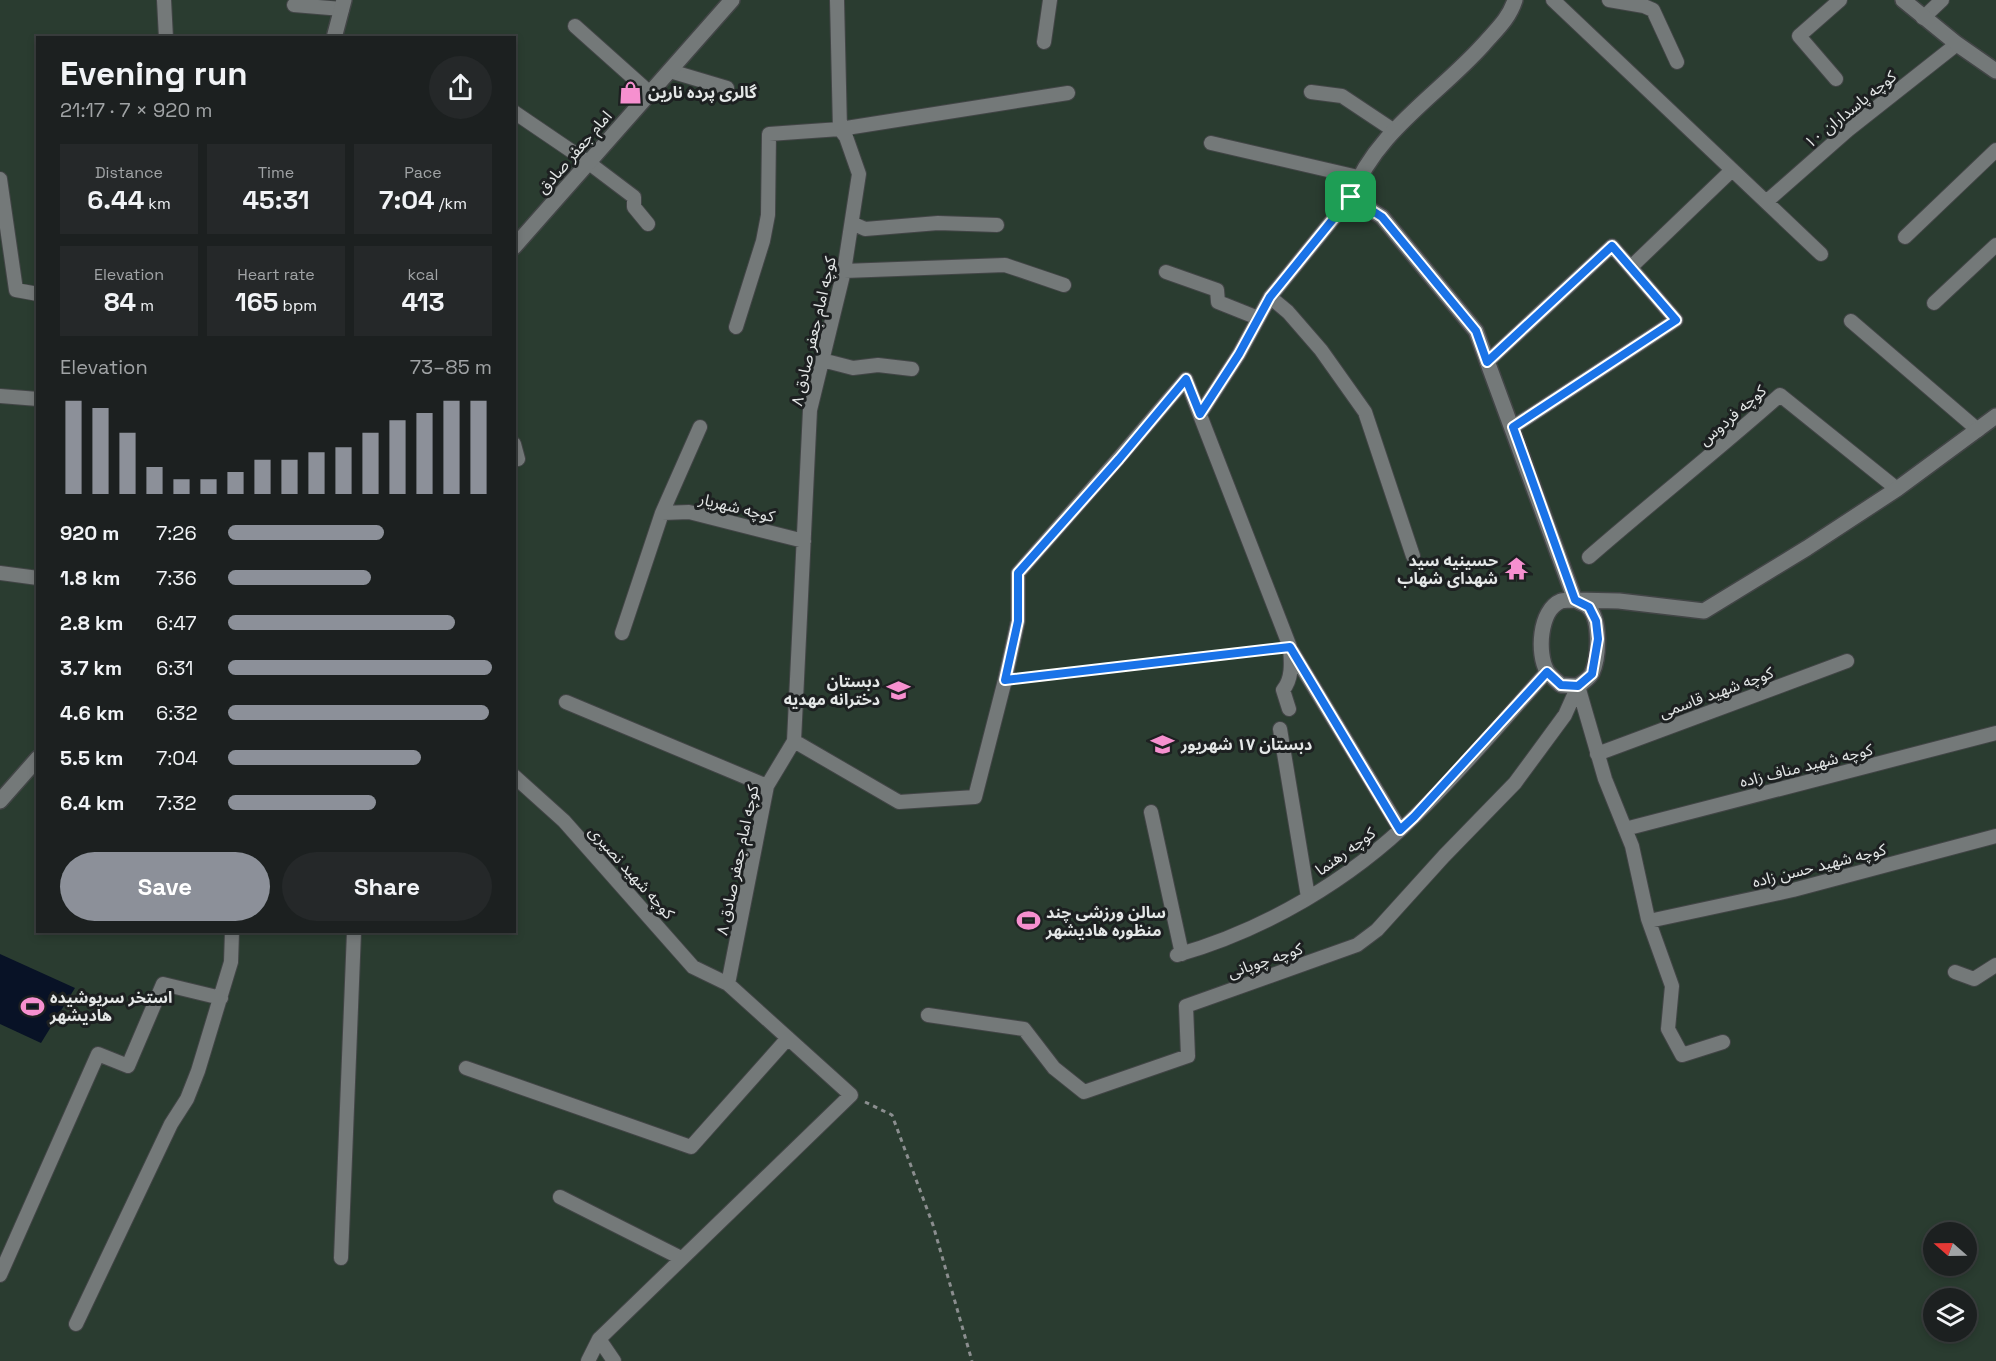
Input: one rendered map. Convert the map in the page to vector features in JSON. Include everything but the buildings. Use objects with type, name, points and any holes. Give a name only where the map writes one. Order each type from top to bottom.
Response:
[{"type":"street","points":[[165,0],[166,36]]},
{"type":"street","name":"امام جعفر صادق","points":[[516,245],[732,0]]},
{"type":"street","name":"کوچه امام جعفر صادق ۸","points":[[728,984],[767,786],[794,741],[810,410],[844,271],[859,174],[846,137],[840,129],[837,0]]},
{"type":"street","points":[[1044,42],[1050,0]]},
{"type":"street","points":[[1200,414],[1239,354],[1270,297],[1351,197],[1358,177],[1393,130],[1467,63],[1510,15],[1515,0]]},
{"type":"street","points":[[1553,0],[1821,254]]},
{"type":"street","points":[[1609,0],[1644,6],[1653,10],[1677,62]]},
{"type":"street","points":[[1836,79],[1799,36],[1840,0]]},
{"type":"street","points":[[1903,0],[1957,44],[1996,71]]},
{"type":"street","points":[[1923,18],[1942,0]]},
{"type":"street","points":[[294,5],[343,5],[335,36]]},
{"type":"street","points":[[575,26],[650,93]]},
{"type":"street","name":"کوچه پاسداران ۱۰","points":[[1766,202],[1848,130],[1957,44]]},
{"type":"street","points":[[670,70],[727,88]]},
{"type":"street","points":[[1311,92],[1342,96],[1393,130]]},
{"type":"street","points":[[736,327],[763,242],[766,224],[769,134],[840,129],[1068,93]]},
{"type":"street","points":[[516,113],[634,197],[634,207],[648,224]]},
{"type":"street","points":[[1211,143],[1358,177]]},
{"type":"street","points":[[1905,237],[1996,150]]},
{"type":"street","points":[[1631,267],[1732,170]]},
{"type":"street","points":[[0,179],[16,290],[36,294]]},
{"type":"street","points":[[1351,197],[1382,217],[1476,331],[1575,600],[1589,607],[1596,621],[1598,639],[1592,674],[1578,686],[1561,685],[1547,672],[1541,651],[1542,628],[1550,609],[1561,601],[1575,600],[1619,601],[1704,611],[1897,489],[1996,416]]},
{"type":"street","points":[[852,223],[865,229],[938,223],[997,225]]},
{"type":"street","points":[[1934,303],[1996,244]]},
{"type":"street","points":[[1487,362],[1612,246],[1676,320],[1513,427]]},
{"type":"street","points":[[844,271],[1005,265],[1064,285]]},
{"type":"street","points":[[1166,272],[1217,290],[1218,302],[1258,318]]},
{"type":"street","points":[[1270,297],[1288,312],[1321,350],[1365,412],[1413,556]]},
{"type":"street","points":[[1851,321],[1978,430]]},
{"type":"street","points":[[822,360],[853,368],[878,365],[912,369]]},
{"type":"street","points":[[794,741],[899,802],[975,797],[1018,621],[1018,573],[1186,379],[1290,647],[1400,830]]},
{"type":"street","name":"کوچه فردوس","points":[[1589,557],[1780,395],[1897,489]]},
{"type":"street","points":[[0,396],[36,399]]},
{"type":"street","points":[[622,633],[662,513],[700,427]]},
{"type":"street","points":[[516,452],[518,459]]},
{"type":"street","name":"کوچه شهریار","points":[[662,513],[689,512],[804,541]]},
{"type":"street","points":[[0,573],[36,578]]},
{"type":"street","points":[[1289,709],[1283,690],[1287,685],[1291,664],[1290,647]]},
{"type":"street","name":"کوچه شهید قاسمی","points":[[1597,754],[1847,661]]},
{"type":"street","name":"کوچه رهنما","points":[[1151,812],[1180,954],[1282,913],[1357,866],[1414,817],[1547,672]]},
{"type":"street","points":[[1578,686],[1597,754],[1632,846],[1649,921],[1672,986],[1668,1029],[1682,1054],[1724,1042]]},
{"type":"street","name":"کوچه چوپانی","points":[[928,1015],[1024,1029],[1054,1068],[1084,1092],[1188,1056],[1186,1006],[1357,945],[1377,930],[1444,856],[1515,783],[1565,715],[1578,686]]},
{"type":"street","points":[[566,702],[767,786]]},
{"type":"street","points":[[1280,729],[1308,897]]},
{"type":"street","name":"کوچه شهید مناف زاده","points":[[1625,829],[1996,733]]},
{"type":"street","points":[[0,801],[36,760]]},
{"type":"street","name":"کوچه شهید نصیری","points":[[516,778],[564,821],[693,967],[728,984]]},
{"type":"street","name":"کوچه شهید حسن زاده","points":[[1649,921],[1793,890],[1996,836]]},
{"type":"street","points":[[76,1324],[171,1124],[187,1099],[231,962],[232,933]]},
{"type":"street","points":[[341,1258],[354,933]]},
{"type":"street","points":[[1955,972],[1974,979],[1996,965]]},
{"type":"street","points":[[0,1275],[98,1054],[128,1066],[164,984],[221,998]]},
{"type":"street","points":[[588,1361],[599,1339],[851,1095],[728,984]]},
{"type":"street","points":[[466,1068],[692,1147],[788,1038]]},
{"type":"street","points":[[560,1197],[681,1258]]},
{"type":"street","points":[[599,1339],[614,1361]]},
{"type":"lane","points":[[1005,680],[1290,647]]},
{"type":"path","points":[[851,1095],[892,1115],[933,1225],[972,1361]]},
{"type":"green space","points":[[0,0],[1996,0],[1996,1361],[0,1361]]},
{"type":"water","name":"استخر سرپوشیده هادیشهر","points":[[0,954],[75,988],[41,1043],[0,1024]]},
{"type":"place","name":"گالری پرده نارین","points":[[630,92]]},
{"type":"place","name":"حسینیه سید شهدای شهاب","points":[[1516,569]]},
{"type":"place","name":"دبستان دخترانه مهدیه","points":[[898,690]]},
{"type":"place","name":"دبستان ۱۷ شهریور","points":[[1163,744]]},
{"type":"place","name":"سالن ورزشی چند منظوره هادیشهر","points":[[1028,921]]},
{"type":"place","name":"استخر سرپوشیده هادیشهر","points":[[32,1006]]},
{"type":"route","points":[[1351,197],[1382,217],[1476,331],[1487,362],[1612,246],[1676,320],[1513,427],[1575,600],[1589,607],[1596,621],[1598,639],[1592,674],[1578,686],[1561,685],[1547,672],[1400,830],[1290,647],[1005,680],[1018,621],[1018,573],[1186,379],[1200,414],[1239,354],[1270,297],[1351,197]]}]
